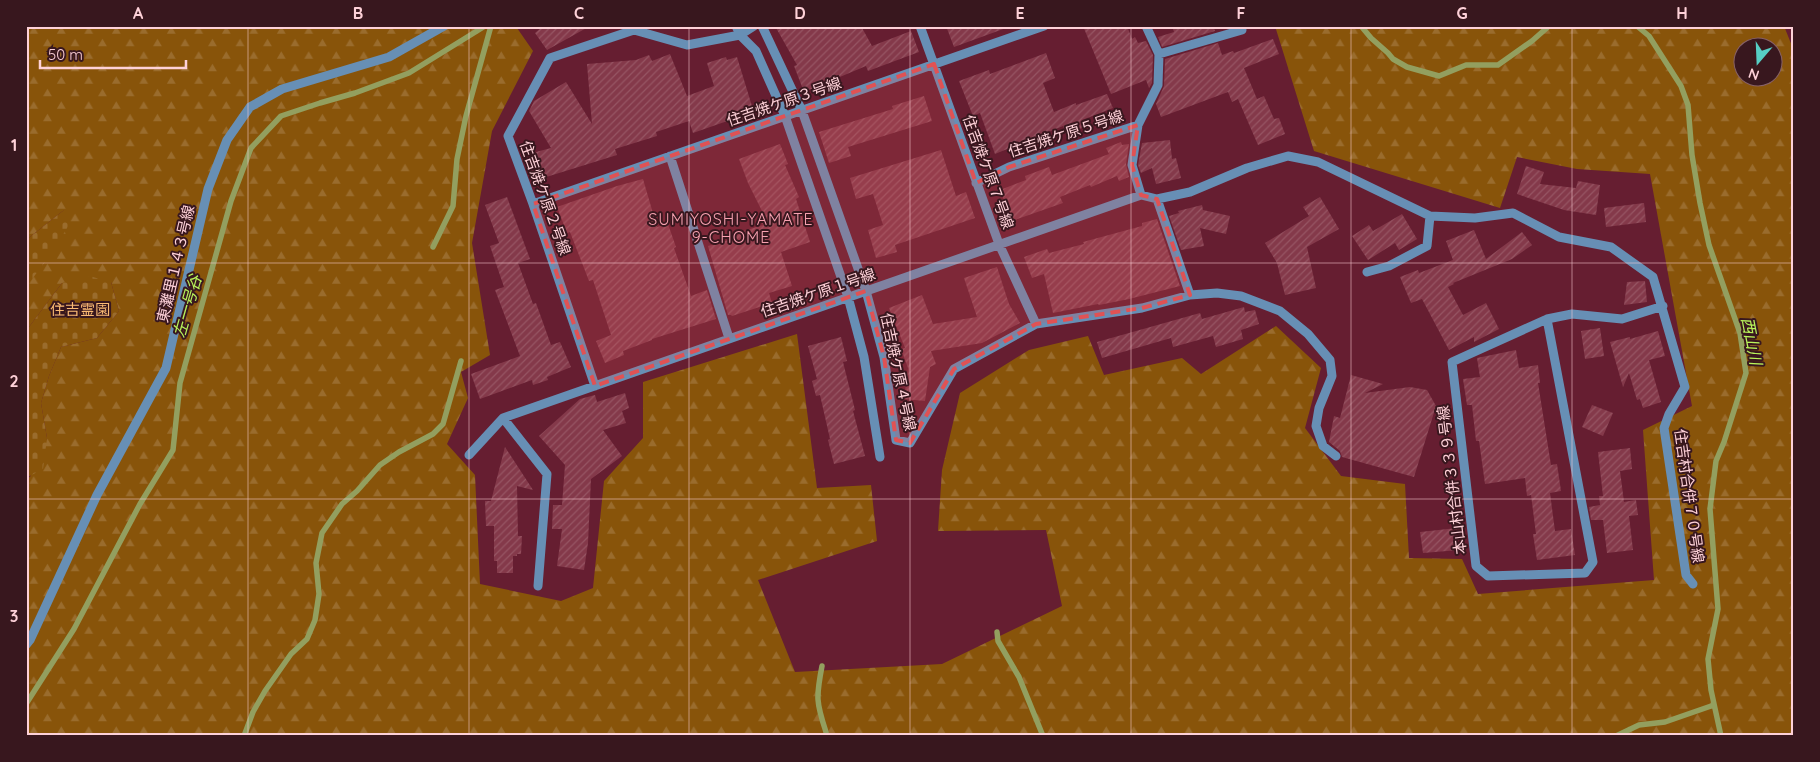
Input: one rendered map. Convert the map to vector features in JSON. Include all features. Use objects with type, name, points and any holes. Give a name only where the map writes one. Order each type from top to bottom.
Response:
[{"type":"street","name":"東灘里１４３号線","points":[[26,645],[97,495],[166,368],[208,189],[227,140],[250,107],[282,89],[389,57],[444,26]]},
{"type":"street","name":"住吉焼ケ原２号線","points":[[595,386],[508,136],[550,58],[634,30],[687,46],[754,26]]},
{"type":"street","points":[[762,26],[802,111],[866,291]]},
{"type":"street","name":"住吉焼ケ原７号線","points":[[920,26],[999,244],[1036,324]]},
{"type":"street","name":"住吉焼ケ原３号線","points":[[533,204],[1044,26]]},
{"type":"street","points":[[1142,195],[1132,165],[1138,125],[1158,85],[1159,54],[1146,26]]},
{"type":"street","points":[[738,30],[756,51],[785,116],[848,297],[864,357],[880,457]]},
{"type":"street","points":[[1159,54],[1242,30]]},
{"type":"street","name":"住吉焼ケ原５号線","points":[[976,183],[1009,167],[1138,125]]},
{"type":"street","points":[[670,156],[729,338]]},
{"type":"street","name":"住吉村合併７０号線","points":[[1142,195],[1157,199],[1190,192],[1247,168],[1288,156],[1318,162],[1430,216],[1475,218],[1513,213],[1559,237],[1611,247],[1653,277],[1663,306],[1685,387],[1669,414],[1664,428],[1686,575],[1693,584]]},
{"type":"street","name":"住吉焼ケ原１号線","points":[[469,455],[503,418],[1142,195]]},
{"type":"street","points":[[1157,199],[1190,295]]},
{"type":"street","points":[[1367,272],[1389,266],[1427,246],[1430,216]]},
{"type":"street","name":"住吉焼ケ原４号線","points":[[866,291],[884,357],[896,440],[910,443],[954,369],[1036,324],[1142,308],[1190,295],[1217,293],[1240,296],[1280,310],[1308,334],[1330,360],[1332,376],[1319,408],[1316,426],[1323,446],[1336,456]]},
{"type":"street","name":"本山村合併３３９号線","points":[[1547,320],[1593,562],[1585,573],[1488,576],[1476,566],[1452,362],[1547,320],[1572,314],[1622,319],[1663,306]]},
{"type":"street","points":[[503,418],[547,474],[538,586]]},
{"type":"highlighted area","points":[[934,64],[976,183],[1009,167],[1138,125],[1132,165],[1141,195],[1157,199],[1190,295],[1142,308],[1036,324],[954,369],[910,443],[896,440],[884,357],[866,291],[595,386],[533,204]]},
{"type":"green space","points":[[26,26],[520,26],[517,28],[533,51],[492,131],[472,243],[490,355],[461,372],[468,398],[447,444],[475,475],[480,584],[561,601],[593,588],[604,481],[643,438],[643,382],[797,334],[817,488],[871,485],[877,541],[758,580],[795,672],[942,664],[1062,606],[1046,530],[938,531],[942,470],[960,393],[1029,350],[1088,336],[1104,375],[1182,358],[1201,374],[1276,326],[1321,368],[1305,428],[1341,476],[1405,484],[1409,558],[1462,559],[1478,594],[1654,580],[1643,430],[1692,406],[1650,174],[1577,169],[1517,157],[1500,208],[1314,151],[1275,26],[1784,26],[1794,51],[1794,736],[26,736],[26,478],[30,477],[47,438],[41,403],[49,376],[61,347],[97,338],[119,311],[111,282],[62,283],[26,331],[26,287],[64,210],[26,240]]},
{"type":"green space","name":"住吉霊園","points":[[64,210],[70,223],[54,250],[26,287],[26,240]]},
{"type":"green space","name":"住吉霊園","points":[[89,276],[111,282],[119,311],[97,338],[61,347],[49,376],[41,403],[47,438],[43,469],[26,478],[26,331],[62,283]]},
{"type":"building","points":[[543,26],[590,26],[547,50],[535,33]]},
{"type":"building","points":[[775,26],[861,26],[872,46],[911,31],[919,52],[868,71],[866,66],[804,92],[794,66],[797,65]]},
{"type":"building","points":[[946,26],[1005,26],[1006,28],[954,47]]},
{"type":"building","points":[[1083,26],[1127,26],[1132,39],[1135,37],[1138,43],[1146,41],[1153,55],[1152,83],[1149,88],[1146,80],[1111,94]]},
{"type":"building","points":[[1172,26],[1213,26],[1215,31],[1162,47],[1158,37],[1174,32]]},
{"type":"building","points":[[1273,39],[1279,54],[1244,68],[1257,99],[1264,96],[1274,119],[1279,118],[1285,134],[1258,145],[1238,99],[1232,102],[1228,92],[1161,117],[1156,104],[1164,86],[1165,59],[1218,43],[1222,55],[1233,51],[1234,53]]},
{"type":"building","points":[[1046,53],[1055,78],[1043,83],[1054,112],[1107,94],[1113,108],[1082,120],[1085,127],[1066,134],[1063,126],[995,154],[980,113],[973,116],[959,81],[989,70],[990,74]]},
{"type":"building","points":[[670,54],[687,96],[714,86],[707,63],[726,57],[727,60],[737,57],[755,116],[734,123],[733,119],[693,133],[689,121],[656,132],[657,136],[615,149],[617,155],[543,178],[536,152],[551,148],[529,111],[534,101],[566,82],[592,124],[587,64],[636,60],[649,55],[652,61]]},
{"type":"building","points":[[924,96],[932,121],[848,147],[851,156],[829,163],[819,132],[893,109],[892,106]]},
{"type":"building","points":[[1170,140],[1172,159],[1176,158],[1181,178],[1156,184],[1152,168],[1141,173],[1138,165],[1142,143]]},
{"type":"building","points":[[1121,142],[1122,145],[1129,144],[1126,164],[1129,177],[1119,181],[1117,176],[1091,187],[1090,185],[1060,197],[1063,203],[1012,221],[1000,190],[1026,180],[1025,176],[1049,167],[1052,175],[1109,154],[1106,148]]},
{"type":"building","points":[[780,144],[788,164],[785,165],[799,197],[796,199],[810,242],[781,252],[792,286],[769,293],[772,303],[732,316],[728,315],[708,246],[735,238],[734,234],[763,225],[762,223],[767,221],[748,183],[739,159]]},
{"type":"building","points":[[941,150],[956,196],[966,192],[975,218],[895,245],[897,252],[876,258],[868,230],[883,225],[873,194],[856,199],[850,178]]},
{"type":"building","points":[[1526,166],[1544,172],[1540,184],[1576,188],[1578,181],[1600,185],[1596,215],[1564,210],[1517,194]]},
{"type":"building","points":[[643,179],[657,227],[668,224],[676,247],[674,248],[691,296],[707,290],[716,319],[652,339],[623,351],[624,355],[605,363],[596,341],[611,335],[593,280],[589,281],[570,232],[567,233],[557,207]]},
{"type":"building","points":[[507,197],[530,259],[518,263],[533,304],[536,303],[551,345],[560,342],[571,367],[547,377],[548,380],[533,385],[532,380],[480,399],[471,374],[520,356],[495,290],[504,287],[490,246],[499,243],[485,205]]},
{"type":"building","points":[[1320,197],[1339,229],[1307,247],[1316,288],[1285,295],[1277,263],[1265,243],[1309,216],[1303,207]]},
{"type":"building","points":[[1644,203],[1646,222],[1606,227],[1604,208]]},
{"type":"building","points":[[1202,205],[1203,210],[1230,216],[1226,234],[1200,228],[1204,246],[1181,250],[1169,216],[1179,213],[1178,211]]},
{"type":"building","points":[[1402,214],[1417,239],[1399,250],[1395,243],[1368,260],[1352,236],[1369,225],[1373,231]]},
{"type":"building","points":[[1157,219],[1180,286],[1129,299],[1053,313],[1044,274],[1032,278],[1024,257],[1047,249],[1049,253],[1084,244],[1083,242],[1142,226],[1142,223]]},
{"type":"building","points":[[1474,230],[1486,259],[1522,232],[1532,245],[1512,259],[1453,283],[1448,287],[1463,315],[1486,303],[1499,329],[1474,342],[1474,337],[1449,350],[1422,299],[1411,303],[1400,277],[1418,270],[1419,273],[1453,260],[1446,241]]},
{"type":"building","points":[[997,267],[1009,304],[1020,323],[982,343],[931,351],[936,364],[930,367],[925,401],[904,399],[908,368],[901,349],[905,348],[889,308],[922,295],[933,324],[977,317],[964,278]]},
{"type":"building","points":[[1645,281],[1647,302],[1624,305],[1627,282]]},
{"type":"building","points":[[1244,307],[1245,312],[1255,310],[1259,324],[1241,330],[1243,339],[1216,347],[1213,336],[1173,347],[1171,338],[1102,358],[1097,342],[1200,313],[1202,319]]},
{"type":"building","points":[[1600,328],[1604,356],[1585,359],[1581,331]]},
{"type":"building","points":[[1658,331],[1665,356],[1649,360],[1661,402],[1643,408],[1640,399],[1637,400],[1629,373],[1623,387],[1610,342],[1630,337],[1630,339]]},
{"type":"building","points":[[841,337],[847,361],[843,362],[865,456],[834,464],[820,395],[816,396],[812,381],[817,379],[808,346]]},
{"type":"building","points":[[1516,350],[1519,368],[1538,365],[1540,383],[1538,383],[1551,465],[1557,464],[1561,491],[1550,493],[1555,531],[1571,529],[1575,555],[1537,560],[1533,534],[1536,534],[1531,495],[1527,496],[1525,478],[1485,484],[1479,441],[1476,441],[1472,405],[1467,405],[1463,379],[1480,377],[1477,358]]},
{"type":"building","points":[[1351,375],[1383,384],[1365,393],[1410,387],[1427,390],[1436,406],[1414,477],[1342,457],[1340,451],[1329,442],[1334,416],[1340,418]]},
{"type":"building","points":[[625,393],[629,408],[622,411],[626,423],[603,430],[622,456],[591,479],[588,543],[584,570],[557,566],[562,529],[552,529],[553,505],[562,505],[565,465],[539,436],[580,399],[595,395],[597,402]]},
{"type":"building","points":[[1592,405],[1613,413],[1603,436],[1582,427]]},
{"type":"building","points":[[505,447],[533,490],[517,486],[518,536],[522,536],[521,554],[513,556],[513,573],[497,573],[497,561],[494,561],[494,526],[486,526],[485,501],[491,501]]},
{"type":"building","points":[[1630,448],[1632,469],[1620,471],[1624,502],[1636,500],[1638,515],[1629,516],[1633,550],[1607,553],[1603,520],[1591,520],[1589,507],[1600,505],[1599,496],[1603,496],[1598,452]]},
{"type":"building","points":[[1457,528],[1459,550],[1423,553],[1420,532]]},
{"type":"waterway","name":"左一号谷","points":[[26,704],[74,629],[140,504],[173,450],[180,383],[231,201],[251,148],[281,116],[355,93],[409,73],[485,26]]},
{"type":"waterway","points":[[433,247],[453,206],[457,159],[466,116],[491,26]]},
{"type":"waterway","name":"西山川","points":[[1361,26],[1393,59],[1407,67],[1439,76],[1466,65],[1498,65],[1532,41],[1549,26]]},
{"type":"waterway","name":"西山川","points":[[1637,26],[1649,36],[1681,86],[1688,105],[1692,155],[1709,245],[1740,333],[1746,373],[1716,461],[1710,509],[1718,609],[1708,659],[1711,690],[1721,736]]},
{"type":"waterway","points":[[244,736],[253,712],[265,691],[291,654],[307,639],[315,620],[319,594],[316,563],[322,533],[342,504],[357,491],[380,465],[399,452],[433,434],[443,424],[461,361]]},
{"type":"waterway","points":[[997,632],[998,641],[1019,677],[1043,736]]},
{"type":"waterway","points":[[822,666],[818,699],[826,736]]},
{"type":"waterway","points":[[1616,736],[1639,725],[1665,722],[1714,705]]},
{"type":"district","name":"SUMIYOSHI-YAMATE 9-CHOME","points":[[731,228]]}]
